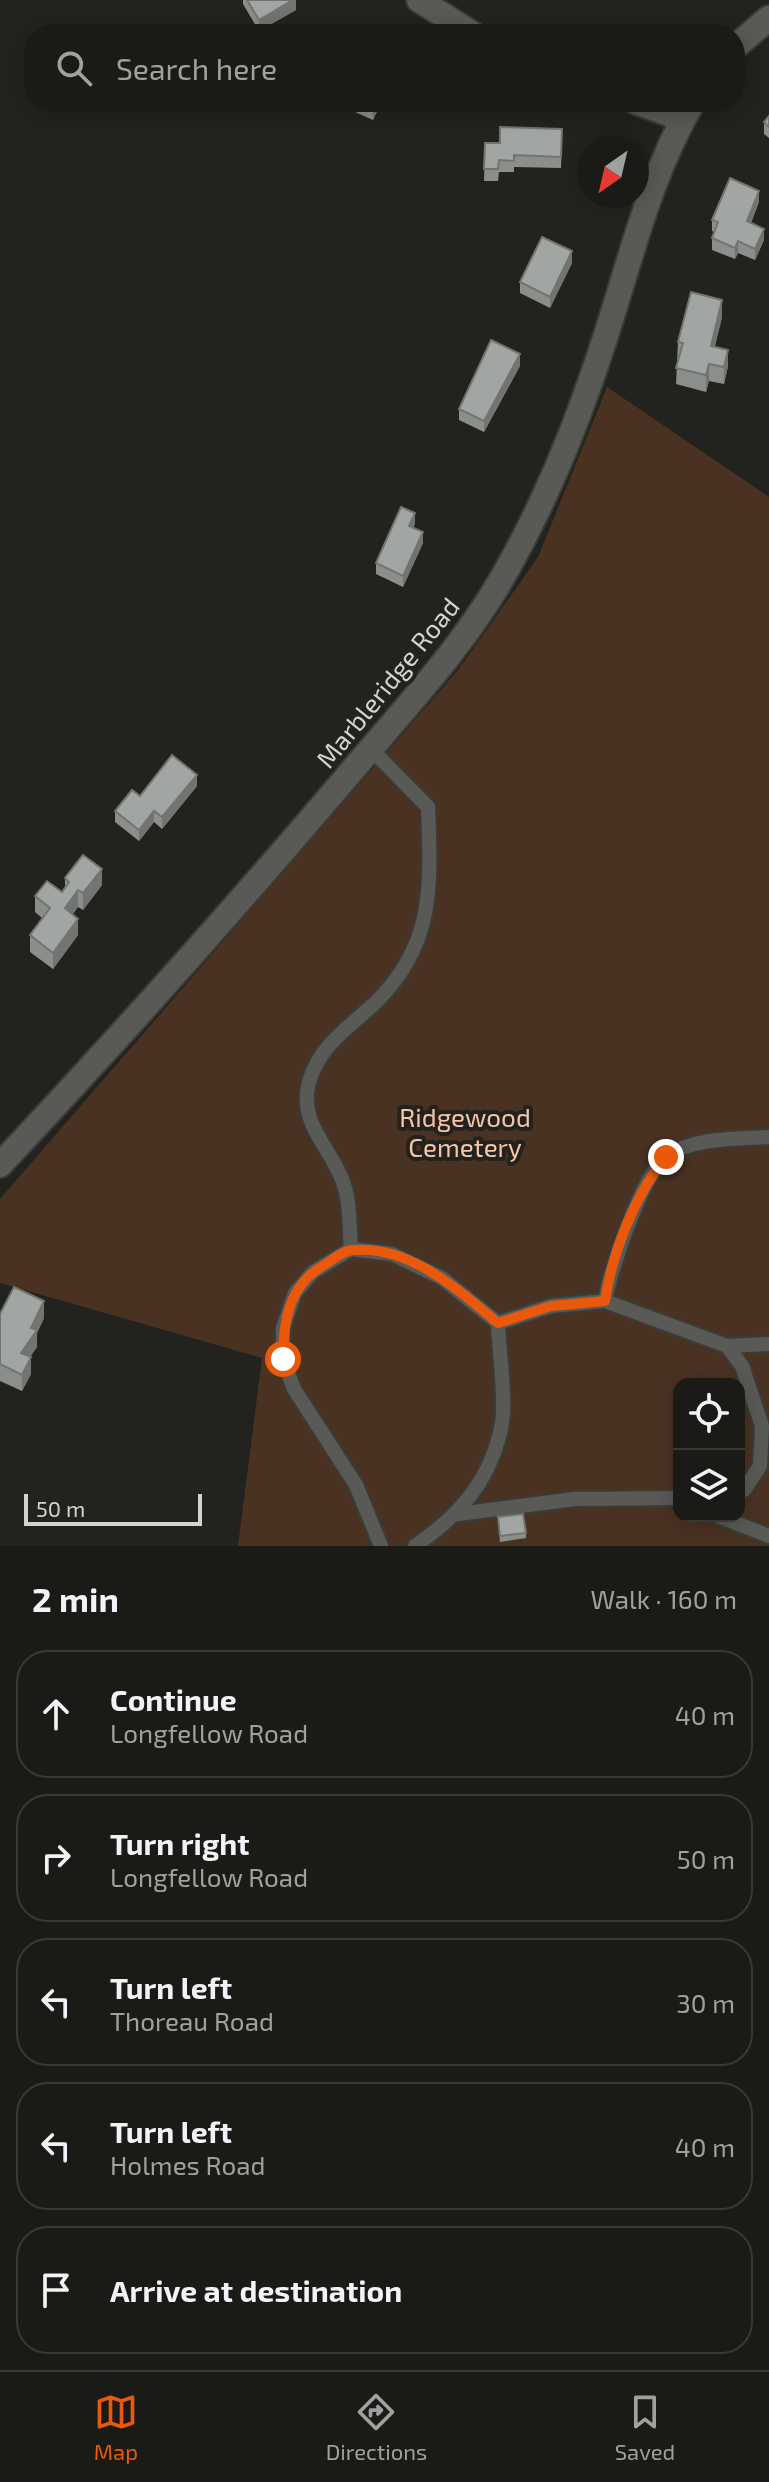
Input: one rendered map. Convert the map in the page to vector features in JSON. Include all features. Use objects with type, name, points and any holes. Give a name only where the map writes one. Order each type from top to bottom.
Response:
[{"type":"street","points":[[419,0],[457,24]]},
{"type":"street","points":[[745,38],[769,18]]},
{"type":"street","name":"Marbleridge Road","points":[[0,1165],[186,964],[371,749],[471,627],[533,520],[583,407],[660,168],[687,112]]},
{"type":"lane","points":[[351,1249],[348,1203],[341,1177],[307,1112],[308,1084],[320,1057],[337,1036],[374,1004],[413,955],[425,922],[431,874],[428,807],[371,749]]},
{"type":"lane","points":[[605,1301],[610,1270],[651,1176],[666,1157],[691,1145],[769,1137]]},
{"type":"lane","points":[[381,1546],[356,1485],[294,1389],[283,1359],[283,1328],[295,1293],[313,1272],[351,1249],[392,1254],[442,1278],[498,1323],[503,1420],[492,1460],[458,1514],[415,1546]]},
{"type":"lane","points":[[498,1323],[551,1306],[605,1301],[727,1346],[769,1344]]},
{"type":"lane","points":[[727,1346],[742,1366],[762,1426],[760,1466],[745,1488]]},
{"type":"lane","points":[[458,1514],[575,1499],[673,1500]]},
{"type":"lane","points":[[733,1522],[769,1536]]},
{"type":"green space","name":"Ridgewood Cemetery","points":[[607,387],[769,497],[769,1546],[238,1546],[262,1358],[0,1283],[0,1199],[458,670],[538,557]]},
{"type":"building","points":[[247,0],[293,0],[259,20]]},
{"type":"building","points":[[500,127],[562,129],[561,157],[514,155],[514,161],[499,160],[498,169],[484,169],[485,143],[500,143]]},
{"type":"building","points":[[730,178],[759,191],[747,221],[764,229],[755,249],[738,241],[735,248],[712,238],[718,222],[712,220]]},
{"type":"building","points":[[542,237],[572,251],[550,297],[520,282]]},
{"type":"building","points":[[691,292],[722,300],[711,346],[728,350],[724,367],[709,364],[706,375],[676,368],[683,343],[678,342]]},
{"type":"building","points":[[491,340],[520,354],[484,421],[459,409]]},
{"type":"building","points":[[401,507],[415,513],[409,526],[423,532],[403,576],[376,563]]},
{"type":"building","points":[[172,755],[197,775],[162,817],[154,811],[139,830],[115,811],[132,790],[140,796]]},
{"type":"building","points":[[83,855],[102,869],[83,893],[78,890],[65,908],[78,919],[53,953],[30,935],[50,908],[35,896],[47,881],[62,892],[69,882],[65,878]]},
{"type":"building","points":[[14,1287],[44,1301],[31,1328],[37,1330],[21,1353],[31,1357],[22,1375],[0,1364],[0,1314]]},
{"type":"building","points":[[523,1514],[526,1533],[500,1536],[498,1517]]},
{"type":"route","points":[[283,1359],[283,1328],[295,1293],[313,1272],[351,1249],[392,1254],[442,1278],[498,1323],[551,1306],[605,1301],[610,1270],[651,1176],[666,1157]]}]
